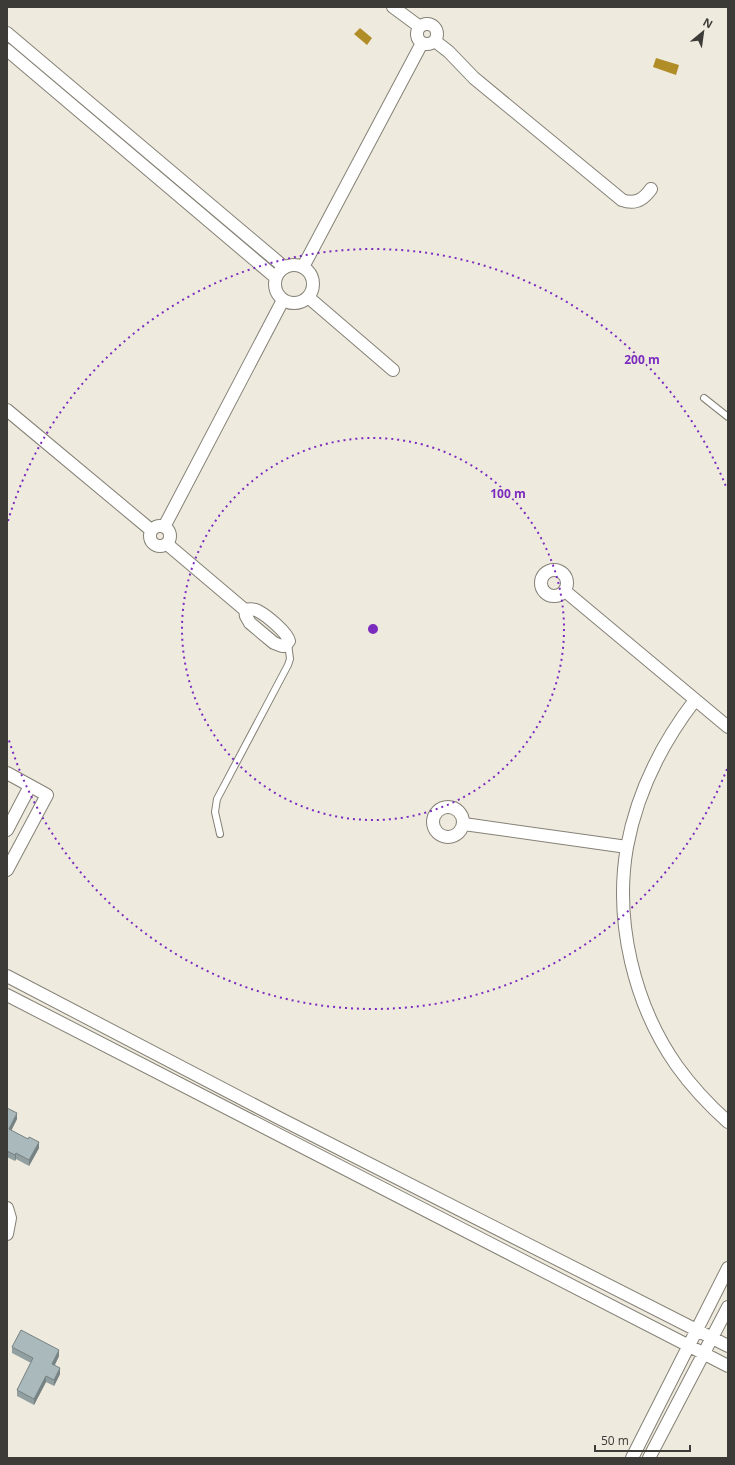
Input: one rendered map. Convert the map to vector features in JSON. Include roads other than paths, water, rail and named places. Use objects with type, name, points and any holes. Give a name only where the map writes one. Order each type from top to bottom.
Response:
[{"type":"street","points":[[393,7],[420,27]]},
{"type":"street","points":[[427,24],[434,26],[438,31],[436,41],[429,44],[422,43],[417,37],[420,27],[427,24]]},
{"type":"street","points":[[7,33],[284,267]]},
{"type":"street","points":[[436,41],[474,78],[622,200],[627,202],[636,202],[644,198],[651,189]]},
{"type":"street","points":[[303,267],[422,43]]},
{"type":"street","points":[[7,50],[275,277]]},
{"type":"street","points":[[297,265],[303,267],[311,275],[313,281],[311,292],[308,297],[302,301],[289,303],[278,296],[275,290],[275,277],[284,267],[297,265]]},
{"type":"street","points":[[308,297],[393,370]]},
{"type":"street","points":[[164,526],[283,300]]},
{"type":"street","points":[[7,410],[151,530]]},
{"type":"street","points":[[158,526],[164,526],[170,534],[169,541],[160,546],[153,544],[149,537],[151,530],[158,526]]},
{"type":"street","points":[[166,544],[245,610],[247,620],[274,643],[282,646],[285,646],[288,643]]},
{"type":"street","points":[[565,591],[728,727]]},
{"type":"street","points":[[695,700],[673,730],[656,761],[642,794],[627,847],[624,887],[625,928],[633,967],[646,1008],[655,1028],[677,1066],[705,1100],[728,1122]]},
{"type":"street","points":[[7,773],[47,795],[7,870]]},
{"type":"street","points":[[7,830],[30,786]]},
{"type":"street","points":[[464,824],[627,847]]},
{"type":"street","points":[[7,976],[277,1117],[728,1346]]},
{"type":"street","points":[[7,995],[728,1366]]},
{"type":"street","points":[[7,1208],[10,1218],[10,1225],[7,1234]]},
{"type":"street","points":[[632,1458],[728,1268]]},
{"type":"street","points":[[649,1458],[728,1307]]},
{"type":"lane","points":[[704,398],[728,417]]},
{"type":"lane","points":[[220,834],[215,812],[217,799],[288,665],[290,653],[288,643]]}]
